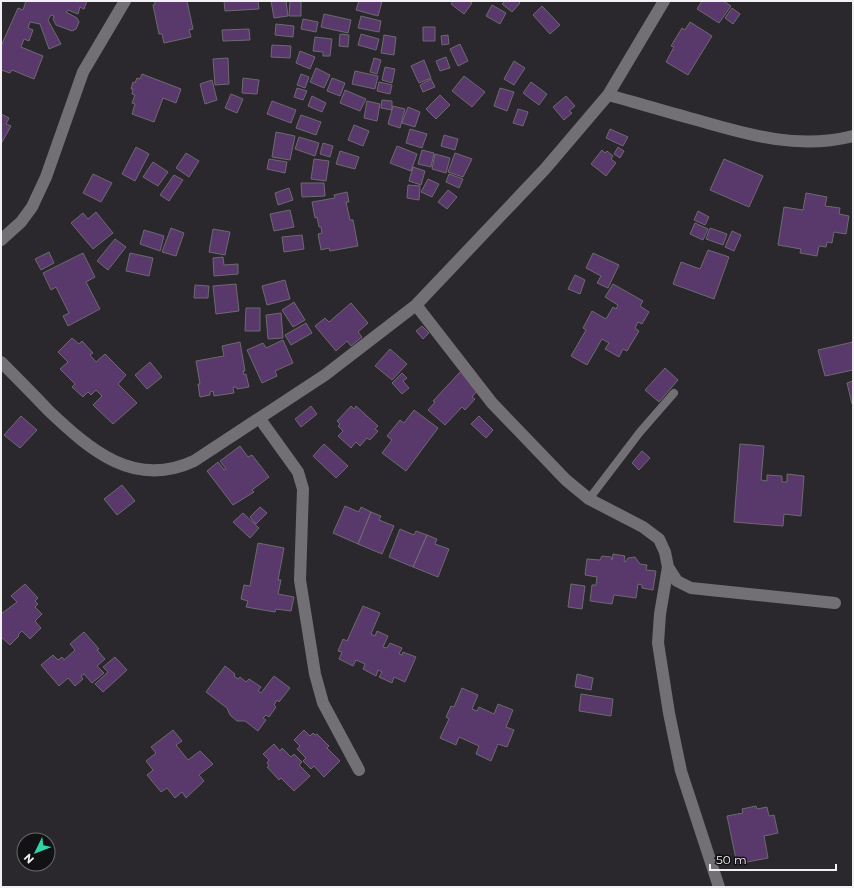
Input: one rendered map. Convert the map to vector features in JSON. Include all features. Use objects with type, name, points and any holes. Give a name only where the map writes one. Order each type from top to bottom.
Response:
[{"type":"street","points":[[1,240],[21,222],[32,206],[46,178],[83,72],[125,1]]},
{"type":"street","points":[[1,362],[80,440],[104,456],[135,469],[165,471],[181,467],[194,461],[325,375],[416,305],[545,169],[608,95],[664,1]]},
{"type":"street","points":[[608,95],[758,137],[830,142],[853,136]]},
{"type":"street","points":[[416,305],[492,403],[566,480],[589,499],[643,527],[659,539],[665,552],[668,568],[660,614],[658,643],[669,713],[681,771],[719,887]]},
{"type":"street","points":[[260,419],[289,457],[300,478],[303,489],[300,580],[315,674],[323,703],[359,770]]},
{"type":"street","points":[[668,568],[678,580],[690,588],[835,603]]},
{"type":"lane","points":[[589,499],[640,432],[674,393]]},
{"type":"building","points":[[26,1],[87,1],[84,9],[80,7],[78,14],[68,10],[66,12],[77,18],[79,22],[76,29],[72,31],[56,25],[53,19],[54,16],[51,15],[48,20],[61,44],[49,49],[40,24],[30,22],[28,28],[33,30],[29,41],[24,39],[21,47],[43,56],[34,79],[12,70],[10,73],[1,70],[1,46],[18,8],[23,10]]},
{"type":"building","points":[[155,1],[187,1],[193,29],[189,30],[191,37],[164,43],[162,34],[159,34],[153,5],[155,4]]},
{"type":"building","points":[[224,1],[258,1],[259,9],[225,11]]},
{"type":"building","points":[[271,1],[286,1],[288,16],[274,18]]},
{"type":"building","points":[[290,1],[301,1],[301,16],[289,16]]},
{"type":"building","points":[[359,1],[382,1],[378,16],[356,10]]},
{"type":"building","points":[[453,1],[469,1],[472,3],[464,14],[451,4]]},
{"type":"building","points":[[505,1],[518,1],[520,3],[512,12],[502,4]]},
{"type":"building","points":[[702,1],[723,1],[731,6],[719,23],[697,9]]},
{"type":"building","points":[[492,5],[506,13],[500,24],[486,16]]},
{"type":"building","points":[[542,6],[560,25],[550,34],[533,15]]},
{"type":"building","points":[[732,8],[740,14],[733,24],[725,18]]},
{"type":"building","points":[[324,14],[351,20],[348,33],[321,27]]},
{"type":"building","points":[[361,16],[381,21],[379,32],[358,28]]},
{"type":"building","points":[[303,19],[318,22],[316,32],[301,29]]},
{"type":"building","points":[[690,22],[712,36],[688,75],[666,62],[674,47],[671,46],[682,28],[685,30]]},
{"type":"building","points":[[276,24],[294,26],[293,37],[275,35]]},
{"type":"building","points":[[423,27],[435,27],[435,41],[423,41]]},
{"type":"building","points":[[249,29],[250,40],[223,41],[222,30]]},
{"type":"building","points":[[340,34],[349,35],[348,47],[339,46]]},
{"type":"building","points":[[361,34],[379,39],[376,50],[358,45]]},
{"type":"building","points":[[384,35],[396,37],[394,55],[381,53]]},
{"type":"building","points":[[448,35],[449,44],[442,45],[441,36]]},
{"type":"building","points":[[315,37],[332,39],[330,56],[323,56],[323,52],[313,51]]},
{"type":"building","points":[[460,44],[468,61],[458,66],[450,49]]},
{"type":"building","points":[[272,45],[291,46],[290,58],[271,57]]},
{"type":"building","points":[[300,51],[315,57],[310,69],[296,63]]},
{"type":"building","points":[[446,57],[450,68],[440,71],[436,61]]},
{"type":"building","points":[[228,58],[229,84],[215,85],[213,59]]},
{"type":"building","points":[[374,58],[381,60],[377,74],[370,72]]},
{"type":"building","points":[[424,60],[431,78],[419,83],[411,66]]},
{"type":"building","points":[[514,61],[525,68],[514,85],[504,79]]},
{"type":"building","points":[[385,67],[395,69],[392,83],[382,80]]},
{"type":"building","points":[[316,68],[330,75],[324,88],[310,82]]},
{"type":"building","points":[[355,71],[378,76],[375,89],[352,84]]},
{"type":"building","points":[[142,74],[181,89],[176,103],[163,98],[154,122],[132,114],[135,104],[132,103],[135,95],[132,94],[133,89],[131,89],[133,82],[135,83],[137,78],[140,79]]},
{"type":"building","points":[[301,74],[309,77],[305,88],[297,85]]},
{"type":"building","points":[[464,76],[485,92],[472,107],[452,91]]},
{"type":"building","points":[[243,78],[259,80],[257,94],[242,93]]},
{"type":"building","points":[[332,78],[345,83],[340,96],[327,91]]},
{"type":"building","points":[[431,79],[435,87],[423,92],[420,85]]},
{"type":"building","points":[[212,80],[217,100],[205,104],[200,84]]},
{"type":"building","points":[[379,82],[392,85],[390,94],[377,91]]},
{"type":"building","points":[[531,82],[547,94],[539,105],[523,93]]},
{"type":"building","points":[[297,88],[307,91],[303,100],[294,97]]},
{"type":"building","points":[[500,88],[514,92],[507,111],[494,106]]},
{"type":"building","points":[[345,90],[366,99],[360,111],[340,103]]},
{"type":"building","points":[[231,94],[243,99],[237,113],[225,108]]},
{"type":"building","points":[[440,95],[450,105],[436,119],[426,109]]},
{"type":"building","points":[[312,96],[326,103],[322,112],[308,106]]},
{"type":"building","points":[[566,96],[575,106],[569,111],[572,113],[564,120],[553,107]]},
{"type":"building","points":[[382,100],[392,101],[392,110],[381,108]]},
{"type":"building","points":[[272,101],[296,110],[291,123],[267,114]]},
{"type":"building","points":[[367,101],[380,104],[377,121],[364,118]]},
{"type":"building","points":[[393,106],[405,109],[400,128],[388,124]]},
{"type":"building","points":[[408,107],[420,112],[415,127],[402,123]]},
{"type":"building","points":[[518,109],[528,112],[523,126],[513,123]]},
{"type":"building","points":[[1,114],[9,118],[6,124],[11,126],[1,144]]},
{"type":"building","points":[[301,115],[321,122],[316,135],[296,128]]},
{"type":"building","points":[[354,125],[369,131],[363,146],[348,140]]},
{"type":"building","points":[[410,129],[427,134],[422,148],[406,143]]},
{"type":"building","points":[[610,129],[628,137],[623,146],[606,138]]},
{"type":"building","points":[[276,132],[295,136],[290,160],[272,157]]},
{"type":"building","points":[[444,135],[458,139],[455,150],[441,146]]},
{"type":"building","points":[[299,137],[319,143],[315,156],[295,149]]},
{"type":"building","points":[[323,143],[333,146],[330,157],[320,154]]},
{"type":"building","points":[[397,146],[417,154],[411,171],[390,163]]},
{"type":"building","points":[[136,147],[149,154],[135,181],[122,174]]},
{"type":"building","points":[[618,147],[624,151],[620,158],[614,154]]},
{"type":"building","points":[[422,150],[434,153],[431,167],[418,164]]},
{"type":"building","points":[[602,150],[605,153],[607,151],[613,156],[611,159],[616,163],[606,176],[591,164]]},
{"type":"building","points":[[340,151],[359,157],[355,169],[336,164]]},
{"type":"building","points":[[186,153],[199,161],[189,177],[176,168]]},
{"type":"building","points":[[455,153],[472,159],[463,177],[448,172]]},
{"type":"building","points":[[435,154],[450,158],[446,173],[432,169]]},
{"type":"building","points":[[269,159],[287,162],[285,173],[267,169]]},
{"type":"building","points":[[314,159],[329,161],[326,181],[311,179]]},
{"type":"building","points":[[724,159],[763,176],[749,207],[710,190]]},
{"type":"building","points":[[153,162],[168,172],[158,186],[143,177]]},
{"type":"building","points":[[413,167],[425,171],[421,185],[409,181]]},
{"type":"building","points":[[93,174],[112,183],[101,202],[83,193]]},
{"type":"building","points":[[449,174],[463,179],[459,188],[446,182]]},
{"type":"building","points":[[174,175],[183,180],[169,201],[160,195]]},
{"type":"building","points":[[428,179],[439,184],[432,197],[421,192]]},
{"type":"building","points":[[301,183],[324,183],[325,196],[302,197]]},
{"type":"building","points":[[408,185],[420,186],[419,200],[407,198]]},
{"type":"building","points":[[289,188],[293,200],[278,205],[275,193]]},
{"type":"building","points":[[448,190],[457,197],[447,209],[438,202]]},
{"type":"building","points":[[347,192],[349,202],[346,202],[350,220],[353,220],[358,246],[330,251],[329,248],[321,250],[318,234],[322,233],[321,227],[319,227],[317,217],[315,218],[312,202],[335,198],[334,195]]},
{"type":"building","points":[[806,193],[827,197],[825,206],[840,208],[839,214],[849,216],[846,234],[834,232],[832,243],[827,242],[826,247],[819,246],[817,256],[800,253],[801,249],[778,245],[784,207],[803,210]]},
{"type":"building","points":[[290,210],[294,227],[274,231],[270,214]]},
{"type":"building","points":[[698,211],[709,217],[705,225],[694,220]]},
{"type":"building","points":[[96,212],[113,233],[93,249],[71,223],[83,213],[88,219]]},
{"type":"building","points":[[695,223],[708,229],[703,240],[690,234]]},
{"type":"building","points":[[171,228],[184,233],[176,256],[162,252]]},
{"type":"building","points":[[710,228],[727,234],[723,245],[706,239]]},
{"type":"building","points":[[213,229],[230,232],[225,255],[209,252]]},
{"type":"building","points":[[144,230],[164,236],[160,251],[140,244]]},
{"type":"building","points":[[732,231],[741,235],[734,251],[725,247]]},
{"type":"building","points":[[302,235],[304,249],[284,252],[282,237]]},
{"type":"building","points":[[115,239],[126,247],[108,270],[97,261]]},
{"type":"building","points":[[708,250],[729,257],[714,299],[673,284],[681,262],[700,269]]},
{"type":"building","points":[[49,252],[54,263],[41,270],[35,259]]},
{"type":"building","points":[[83,253],[95,277],[86,282],[100,309],[68,326],[63,316],[69,313],[56,287],[51,290],[43,273]]},
{"type":"building","points":[[130,253],[153,258],[149,276],[126,271]]},
{"type":"building","points":[[593,253],[619,265],[608,288],[597,283],[601,276],[586,268]]},
{"type":"building","points":[[223,257],[224,265],[238,264],[238,274],[214,276],[213,258]]},
{"type":"building","points":[[575,275],[585,280],[580,294],[568,289]]},
{"type":"building","points":[[285,280],[290,299],[267,305],[262,286]]},
{"type":"building","points":[[236,284],[239,311],[216,314],[213,286]]},
{"type":"building","points":[[613,284],[643,301],[640,306],[649,312],[642,324],[638,322],[635,328],[639,331],[627,351],[623,349],[619,357],[605,349],[609,343],[602,339],[587,365],[571,356],[586,330],[583,328],[592,311],[606,319],[613,307],[616,309],[618,305],[605,297]]},
{"type":"building","points":[[195,285],[209,286],[208,298],[194,298]]},
{"type":"building","points":[[294,302],[305,320],[293,327],[282,310]]},
{"type":"building","points":[[351,303],[368,323],[358,332],[362,337],[351,346],[347,341],[336,351],[315,326],[325,318],[329,322]]},
{"type":"building","points":[[246,308],[260,308],[260,331],[245,331]]},
{"type":"building","points":[[281,313],[283,338],[268,339],[266,315]]},
{"type":"building","points":[[306,323],[312,333],[291,345],[285,335]]},
{"type":"building","points":[[422,326],[429,333],[423,339],[416,331]]},
{"type":"building","points":[[72,338],[79,344],[82,341],[93,353],[90,355],[96,362],[105,354],[126,375],[118,384],[137,403],[113,424],[93,405],[102,396],[96,390],[91,395],[88,392],[83,397],[72,387],[75,384],[60,369],[68,362],[58,352]]},
{"type":"building","points":[[283,340],[293,363],[275,371],[277,376],[262,383],[247,350],[263,343],[266,348]]},
{"type":"building","points":[[240,342],[245,371],[243,371],[244,375],[246,374],[249,387],[237,389],[236,387],[233,387],[234,393],[214,396],[213,391],[210,392],[210,395],[200,397],[198,384],[200,384],[196,361],[224,356],[222,346]]},
{"type":"building","points":[[853,342],[853,370],[825,376],[818,350]]},
{"type":"building","points":[[390,349],[407,364],[392,380],[375,366]]},
{"type":"building","points":[[150,362],[162,377],[147,389],[135,375]]},
{"type":"building","points":[[665,368],[678,380],[659,402],[645,390]]},
{"type":"building","points":[[461,371],[477,391],[472,397],[475,399],[465,410],[462,407],[445,425],[428,410],[435,402],[433,401]]},
{"type":"building","points":[[402,373],[407,378],[403,381],[409,388],[402,394],[392,383]]},
{"type":"building","points":[[853,381],[853,404],[852,404],[847,383]]},
{"type":"building","points":[[311,406],[317,414],[301,427],[295,419]]},
{"type":"building","points":[[351,406],[354,409],[356,406],[378,426],[375,429],[378,431],[370,440],[367,438],[360,446],[356,442],[351,448],[338,436],[343,431],[338,426],[340,424],[337,421]]},
{"type":"building","points":[[414,410],[438,428],[406,471],[382,453],[392,440],[387,436],[400,420],[404,423]]},
{"type":"building","points":[[21,416],[37,430],[20,448],[4,435]]},
{"type":"building","points":[[479,416],[493,430],[486,438],[471,424]]},
{"type":"building","points":[[324,444],[348,466],[336,478],[313,456]]},
{"type":"building","points":[[740,444],[764,446],[761,480],[767,481],[767,475],[782,476],[782,482],[787,482],[787,474],[804,476],[801,516],[784,514],[783,526],[734,522]]},
{"type":"building","points":[[240,446],[248,457],[252,455],[269,477],[252,490],[254,492],[233,505],[207,471],[218,462],[224,470],[226,469],[220,461]]},
{"type":"building","points":[[642,451],[650,458],[639,470],[632,463]]},
{"type":"building","points":[[122,485],[135,501],[117,515],[104,499]]},
{"type":"building","points":[[345,506],[359,512],[361,507],[371,512],[358,544],[333,533]]},
{"type":"building","points":[[260,507],[267,513],[256,524],[250,517]]},
{"type":"building","points":[[371,512],[381,516],[379,520],[394,526],[382,554],[358,544]]},
{"type":"building","points":[[243,513],[259,528],[250,538],[233,522]]},
{"type":"building","points":[[400,529],[414,535],[416,531],[427,535],[413,567],[389,557]]},
{"type":"building","points":[[427,535],[437,539],[435,544],[449,549],[438,577],[413,567]]},
{"type":"building","points":[[258,543],[284,548],[278,580],[281,580],[278,594],[294,597],[291,611],[276,609],[275,612],[246,607],[248,601],[241,599],[244,585],[250,586]]},
{"type":"building","points":[[613,554],[625,556],[625,562],[628,558],[635,557],[640,564],[647,565],[646,570],[656,571],[653,590],[642,588],[642,585],[638,584],[636,598],[614,595],[612,604],[590,601],[592,585],[596,585],[597,577],[585,575],[587,559],[600,560],[602,556],[611,557],[612,560]]},
{"type":"building","points":[[25,584],[38,598],[35,601],[38,604],[35,607],[42,614],[35,621],[41,628],[30,639],[22,631],[10,645],[1,637],[1,614],[17,602],[11,596]]},
{"type":"building","points":[[571,584],[585,586],[582,609],[568,607]]},
{"type":"building","points":[[363,606],[380,613],[371,634],[375,636],[377,631],[388,636],[383,647],[387,648],[390,643],[402,648],[399,654],[402,655],[403,652],[416,657],[405,682],[394,677],[392,683],[379,677],[382,672],[378,670],[376,676],[363,669],[365,664],[356,660],[353,666],[339,659],[342,652],[338,651],[343,639],[347,641]]},
{"type":"building","points":[[84,632],[99,649],[97,650],[105,659],[97,666],[104,673],[92,683],[84,674],[81,676],[83,679],[75,686],[68,678],[59,686],[41,665],[53,655],[58,660],[62,657],[64,660],[75,650],[70,644]]},
{"type":"building","points":[[115,657],[127,670],[103,692],[95,684],[108,672],[103,667]]},
{"type":"building","points":[[225,666],[235,674],[234,676],[238,679],[240,677],[246,682],[249,679],[261,687],[258,691],[261,693],[274,676],[290,688],[279,702],[277,700],[274,705],[276,707],[269,717],[266,715],[263,718],[266,720],[258,731],[245,721],[237,721],[230,715],[227,708],[206,692]]},
{"type":"building","points":[[577,674],[593,678],[591,690],[575,687]]},
{"type":"building","points":[[462,688],[478,695],[472,709],[477,711],[479,707],[494,714],[498,704],[513,710],[506,727],[514,730],[507,747],[498,744],[491,761],[476,754],[479,746],[459,737],[456,745],[440,738],[449,719],[446,717],[451,706],[454,707]]},
{"type":"building","points":[[581,694],[613,699],[611,716],[579,711]]},
{"type":"building","points":[[173,730],[182,741],[176,745],[188,760],[200,751],[213,764],[199,775],[204,781],[186,798],[182,792],[175,798],[167,788],[161,792],[147,775],[153,770],[146,761],[156,753],[151,747]]},
{"type":"building","points":[[304,730],[310,736],[313,733],[315,735],[317,734],[329,746],[327,748],[340,761],[324,777],[314,766],[311,769],[303,761],[306,758],[297,749],[300,746],[294,740]]},
{"type":"building","points":[[274,744],[280,751],[282,748],[291,757],[294,754],[302,762],[299,765],[310,776],[294,791],[281,778],[279,780],[267,767],[269,766],[267,763],[269,760],[263,754]]},
{"type":"building","points":[[756,806],[757,809],[767,807],[769,816],[774,815],[778,833],[764,836],[768,858],[737,864],[727,816],[743,813],[742,809]]}]
